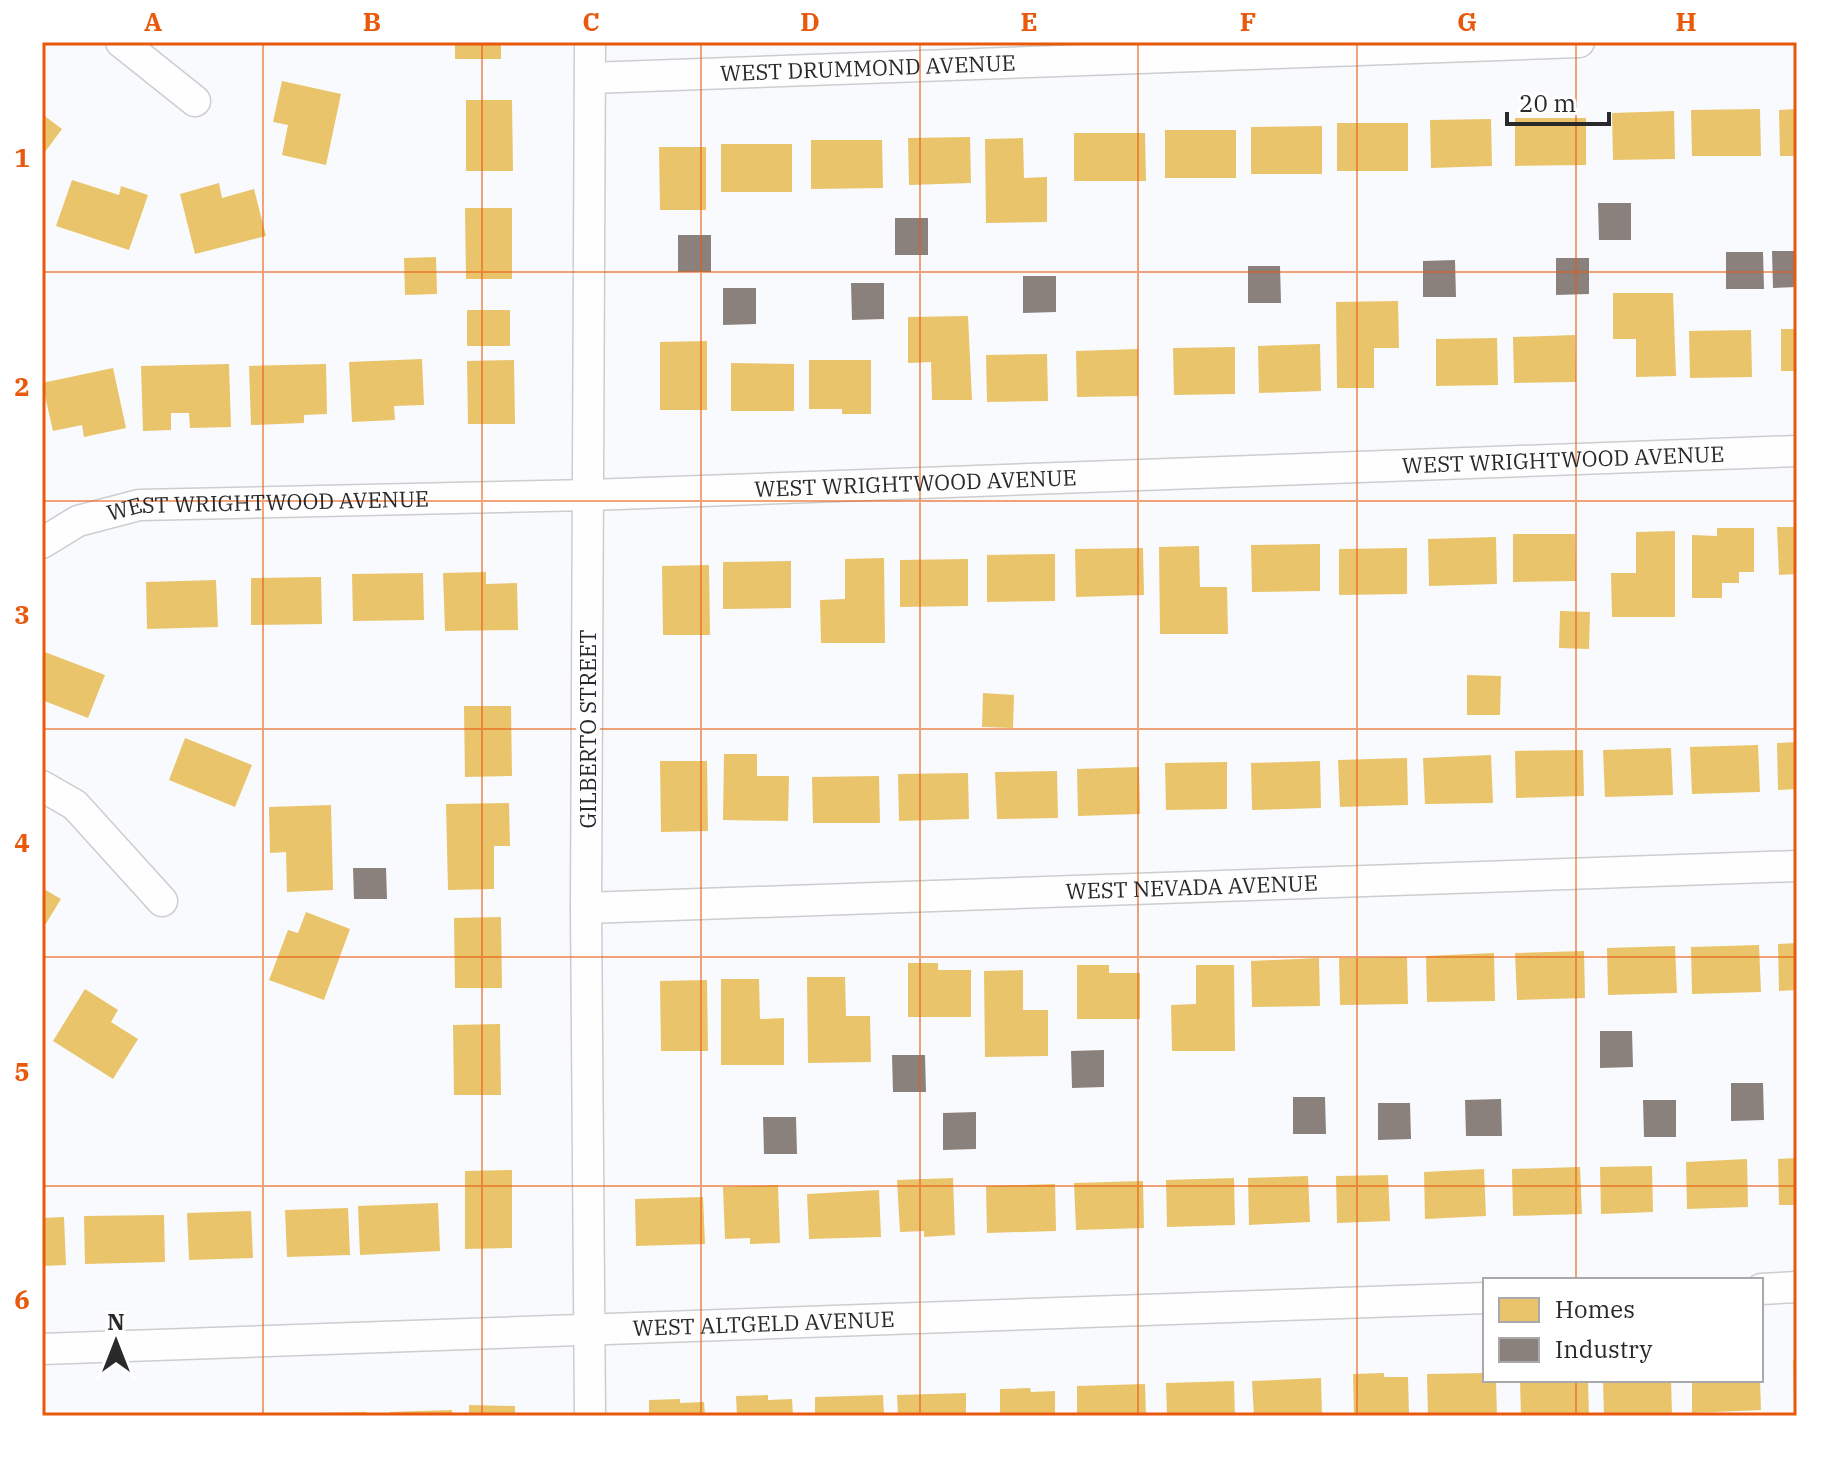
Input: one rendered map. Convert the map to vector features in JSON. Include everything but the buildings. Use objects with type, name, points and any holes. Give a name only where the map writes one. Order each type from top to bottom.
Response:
[{"type":"street","points":[[121,42],[195,101]]},
{"type":"street","name":"GILBERTO STREET","points":[[590,42],[586,908],[590,1416]]},
{"type":"street","name":"WEST DRUMMOND AVENUE","points":[[590,78],[1579,42]]},
{"type":"street","name":"WEST WRIGHTWOOD AVENUE","points":[[42,543],[78,521],[139,505],[590,495],[1797,451]]},
{"type":"street","points":[[42,786],[75,805],[162,901]]},
{"type":"street","name":"WEST NEVADA AVENUE","points":[[586,908],[1797,866]]},
{"type":"street","points":[[1763,1289],[1797,1287]]},
{"type":"street","name":"WEST ALTGELD AVENUE","points":[[42,1349],[1483,1298]]}]
